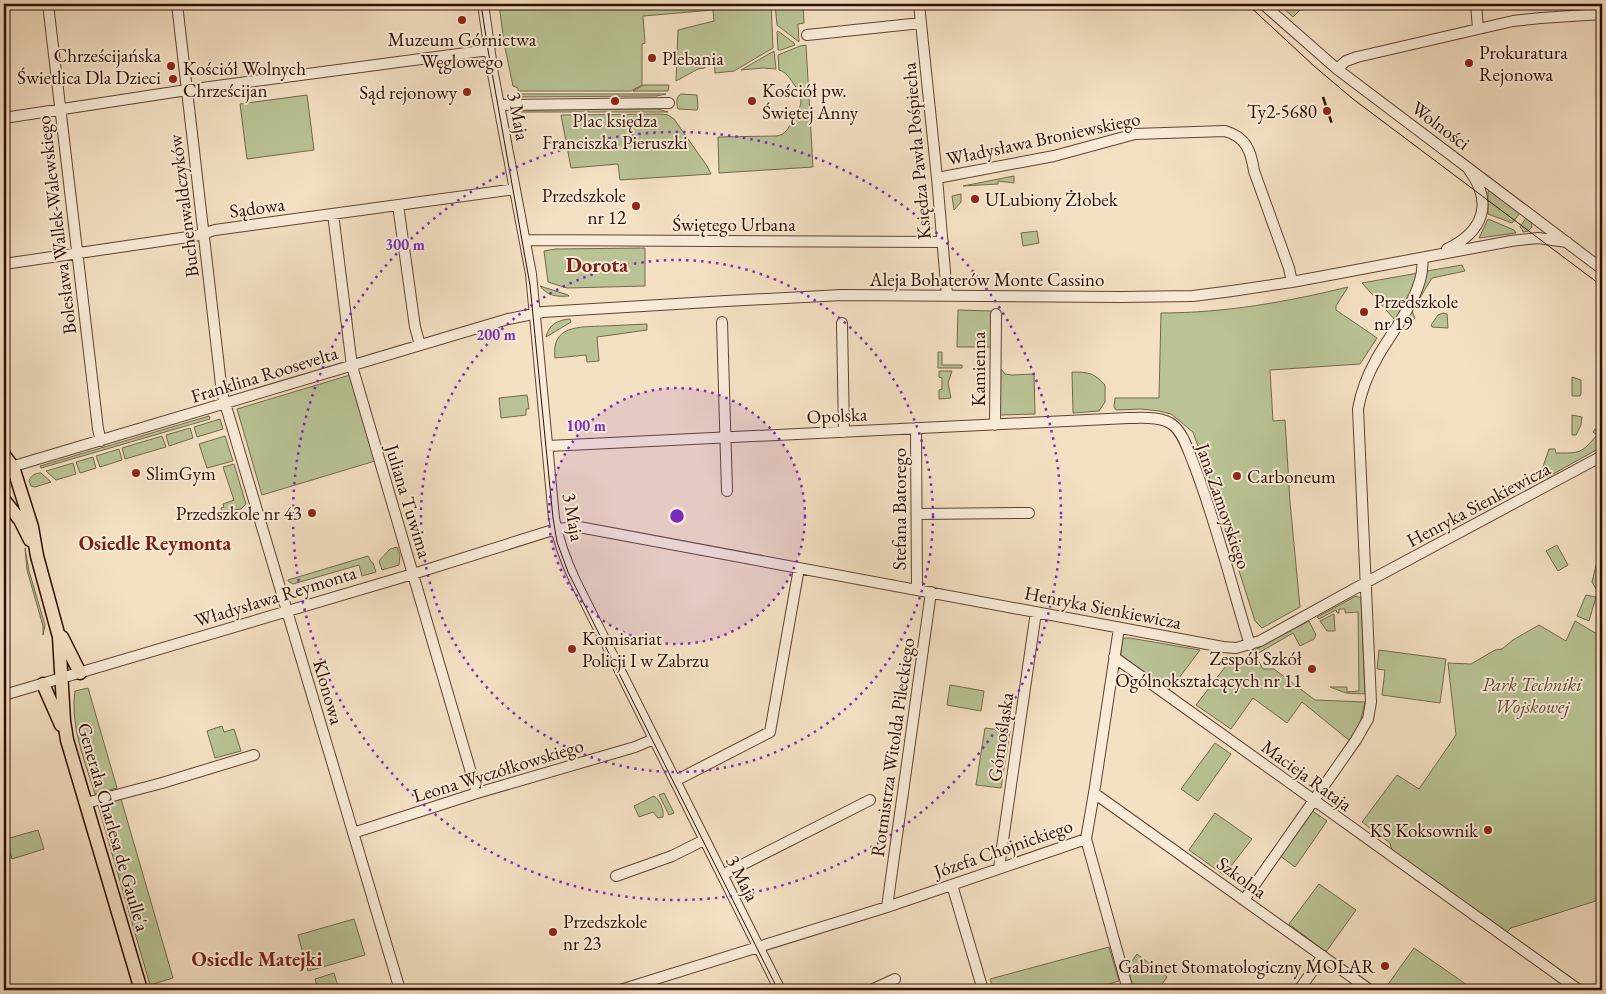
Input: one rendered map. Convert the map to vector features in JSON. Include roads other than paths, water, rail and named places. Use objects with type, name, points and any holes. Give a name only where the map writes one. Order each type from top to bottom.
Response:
[{"type":"main road","name":"Generała Charlesa de Gaulle'a","points":[[4,455],[32,527],[37,556],[58,631],[67,740],[141,990]]},
{"type":"main road","name":"Generała Charlesa de Gaulle'a","points":[[4,500],[20,520],[37,556]]},
{"type":"main road","points":[[58,631],[80,672]]},
{"type":"main road","points":[[43,684],[67,740]]},
{"type":"street","name":"Bolesława Wallek-Walewskiego","points":[[48,4],[101,441]]},
{"type":"street","name":"Buchenwaldczyków","points":[[177,4],[222,393],[225,404]]},
{"type":"street","name":"3 Maja","points":[[483,4],[489,50],[525,240],[535,313],[556,529],[561,549],[572,575],[780,990]]},
{"type":"street","name":"Księdza Pawła Pośpiecha","points":[[919,4],[947,295]]},
{"type":"street","name":"Wolności","points":[[1263,4],[1337,69],[1602,269]]},
{"type":"street","points":[[1476,4],[1478,29]]},
{"type":"street","points":[[1337,69],[1346,61],[1357,57],[1523,19],[1602,14]]},
{"type":"street","points":[[807,35],[921,23]]},
{"type":"street","points":[[4,118],[187,90],[489,50]]},
{"type":"street","points":[[499,105],[669,103]]},
{"type":"street","name":"Władysława Broniewskiego","points":[[937,178],[1054,156],[1135,134],[1225,131],[1234,133],[1246,145],[1252,159],[1254,171],[1289,268],[1292,282]]},
{"type":"street","name":"Aleja Bohaterów Monte Cassino","points":[[1436,255],[1467,238],[1479,222],[1482,212],[1479,189],[1470,172],[1461,162]]},
{"type":"street","name":"Sądowa","points":[[4,264],[185,238],[215,230],[515,189]]},
{"type":"street","points":[[398,205],[420,345]]},
{"type":"street","name":"Juliana Tuwima","points":[[333,214],[352,366],[477,793]]},
{"type":"street","name":"Aleja Bohaterów Monte Cassino","points":[[1520,240],[1536,232],[1538,227],[1535,217]]},
{"type":"street","name":"Aleja Bohaterów Monte Cassino","points":[[535,313],[662,304],[832,296],[1182,296],[1232,292],[1520,240],[1545,238],[1567,242]]},
{"type":"street","name":"Świętego Urbana","points":[[525,240],[943,242]]},
{"type":"street","points":[[1244,900],[1356,740],[1368,719],[1371,702],[1358,409],[1360,396],[1377,359],[1419,287],[1423,270],[1422,258]]},
{"type":"street","name":"Franklina Roosevelta","points":[[8,468],[508,318],[535,313]]},
{"type":"street","name":"Kamienna","points":[[995,425],[996,314]]},
{"type":"street","points":[[722,322],[727,491]]},
{"type":"street","points":[[842,323],[844,432]]},
{"type":"street","name":"Klonowa","points":[[225,404],[400,990]]},
{"type":"street","name":"Opolska","points":[[548,446],[1128,418]]},
{"type":"street","name":"Jana Zamoyskiego","points":[[1128,418],[1161,420],[1172,423],[1182,437],[1202,485],[1250,645]]},
{"type":"street","name":"Stefana Batorego","points":[[916,428],[917,590]]},
{"type":"street","name":"Henryka Sienkiewicza","points":[[556,529],[579,527],[1119,628],[1236,648],[1260,641],[1365,583],[1589,465],[1602,456]]},
{"type":"street","points":[[917,514],[1029,513]]},
{"type":"street","name":"Władysława Reymonta","points":[[4,695],[413,574],[556,529]]},
{"type":"street","points":[[675,781],[770,732],[799,568]]},
{"type":"street","name":"Rotmistrza Witolda Pileckiego","points":[[887,907],[931,592]]},
{"type":"street","name":"Górnośląska","points":[[999,868],[1036,612]]},
{"type":"street","name":"Józefa Chojnickiego","points":[[620,990],[887,907],[1086,839],[1119,628]]},
{"type":"street","name":"Macieja Rataja","points":[[1114,657],[1578,990]]},
{"type":"street","name":"Leona Wyczółkowskiego","points":[[353,833],[477,793],[635,747],[654,739]]},
{"type":"street","points":[[86,803],[254,755]]},
{"type":"street","name":"Szkolna","points":[[1094,793],[1370,990]]},
{"type":"street","points":[[722,875],[870,800]]},
{"type":"street","points":[[1086,839],[1128,990]]},
{"type":"street","points":[[616,876],[672,856],[704,840]]},
{"type":"street","points":[[952,885],[983,990]]},
{"type":"street","points":[[1299,990],[1323,956]]},
{"type":"street","points":[[871,990],[895,979]]},
{"type":"tram line","points":[[481,4],[530,285],[557,542],[568,572],[778,990]]},
{"type":"tram line","points":[[1247,4],[1353,99],[1602,286]]},
{"type":"railway","points":[[1323,97],[1333,127]]},
{"type":"place","name":"Muzeum Górnictwa Węglowego","points":[[462,20]]},
{"type":"place","name":"Plebania","points":[[652,58]]},
{"type":"place","name":"Prokuratura Rejonowa","points":[[1469,63]]},
{"type":"place","name":"Chrześcijańska Świetlica Dla Dzieci","points":[[171,66]]},
{"type":"place","name":"Kościół Wolnych Chrześcijan","points":[[173,79]]},
{"type":"place","name":"Sąd rejonowy","points":[[467,92]]},
{"type":"place","name":"Plac księdza Franciszka Pieruszki","points":[[615,101]]},
{"type":"place","name":"Kościół pw. Świętej Anny","points":[[752,101]]},
{"type":"place","name":"Ty2-5680","points":[[1327,111]]},
{"type":"place","name":"ULubiony Żłobek","points":[[975,199]]},
{"type":"place","name":"Przedszkole nr 12","points":[[636,206]]},
{"type":"place","name":"Przedszkole nr 19","points":[[1364,312]]},
{"type":"place","name":"SlimGym","points":[[136,473]]},
{"type":"place","name":"Carboneum","points":[[1237,476]]},
{"type":"place","name":"Przedszkole nr 43","points":[[312,513]]},
{"type":"place","name":"Komisariat Policji I w Zabrzu","points":[[572,649]]},
{"type":"place","name":"Zespół Szkół Ogólnokształcących nr 11","points":[[1312,669]]},
{"type":"place","name":"KS Koksownik","points":[[1488,830]]},
{"type":"place","name":"Przedszkole nr 23","points":[[553,932]]},
{"type":"place","name":"Gabinet Stomatologiczny MOLAR","points":[[1385,966]]},
{"type":"district","name":"Dorota","points":[[597,265]]},
{"type":"district","name":"Osiedle Reymonta","points":[[155,543]]},
{"type":"district","name":"Osiedle Matejki","points":[[257,959]]},
{"type":"park label","name":"Park Techniki Wojskowej","points":[[1532,695]]}]
